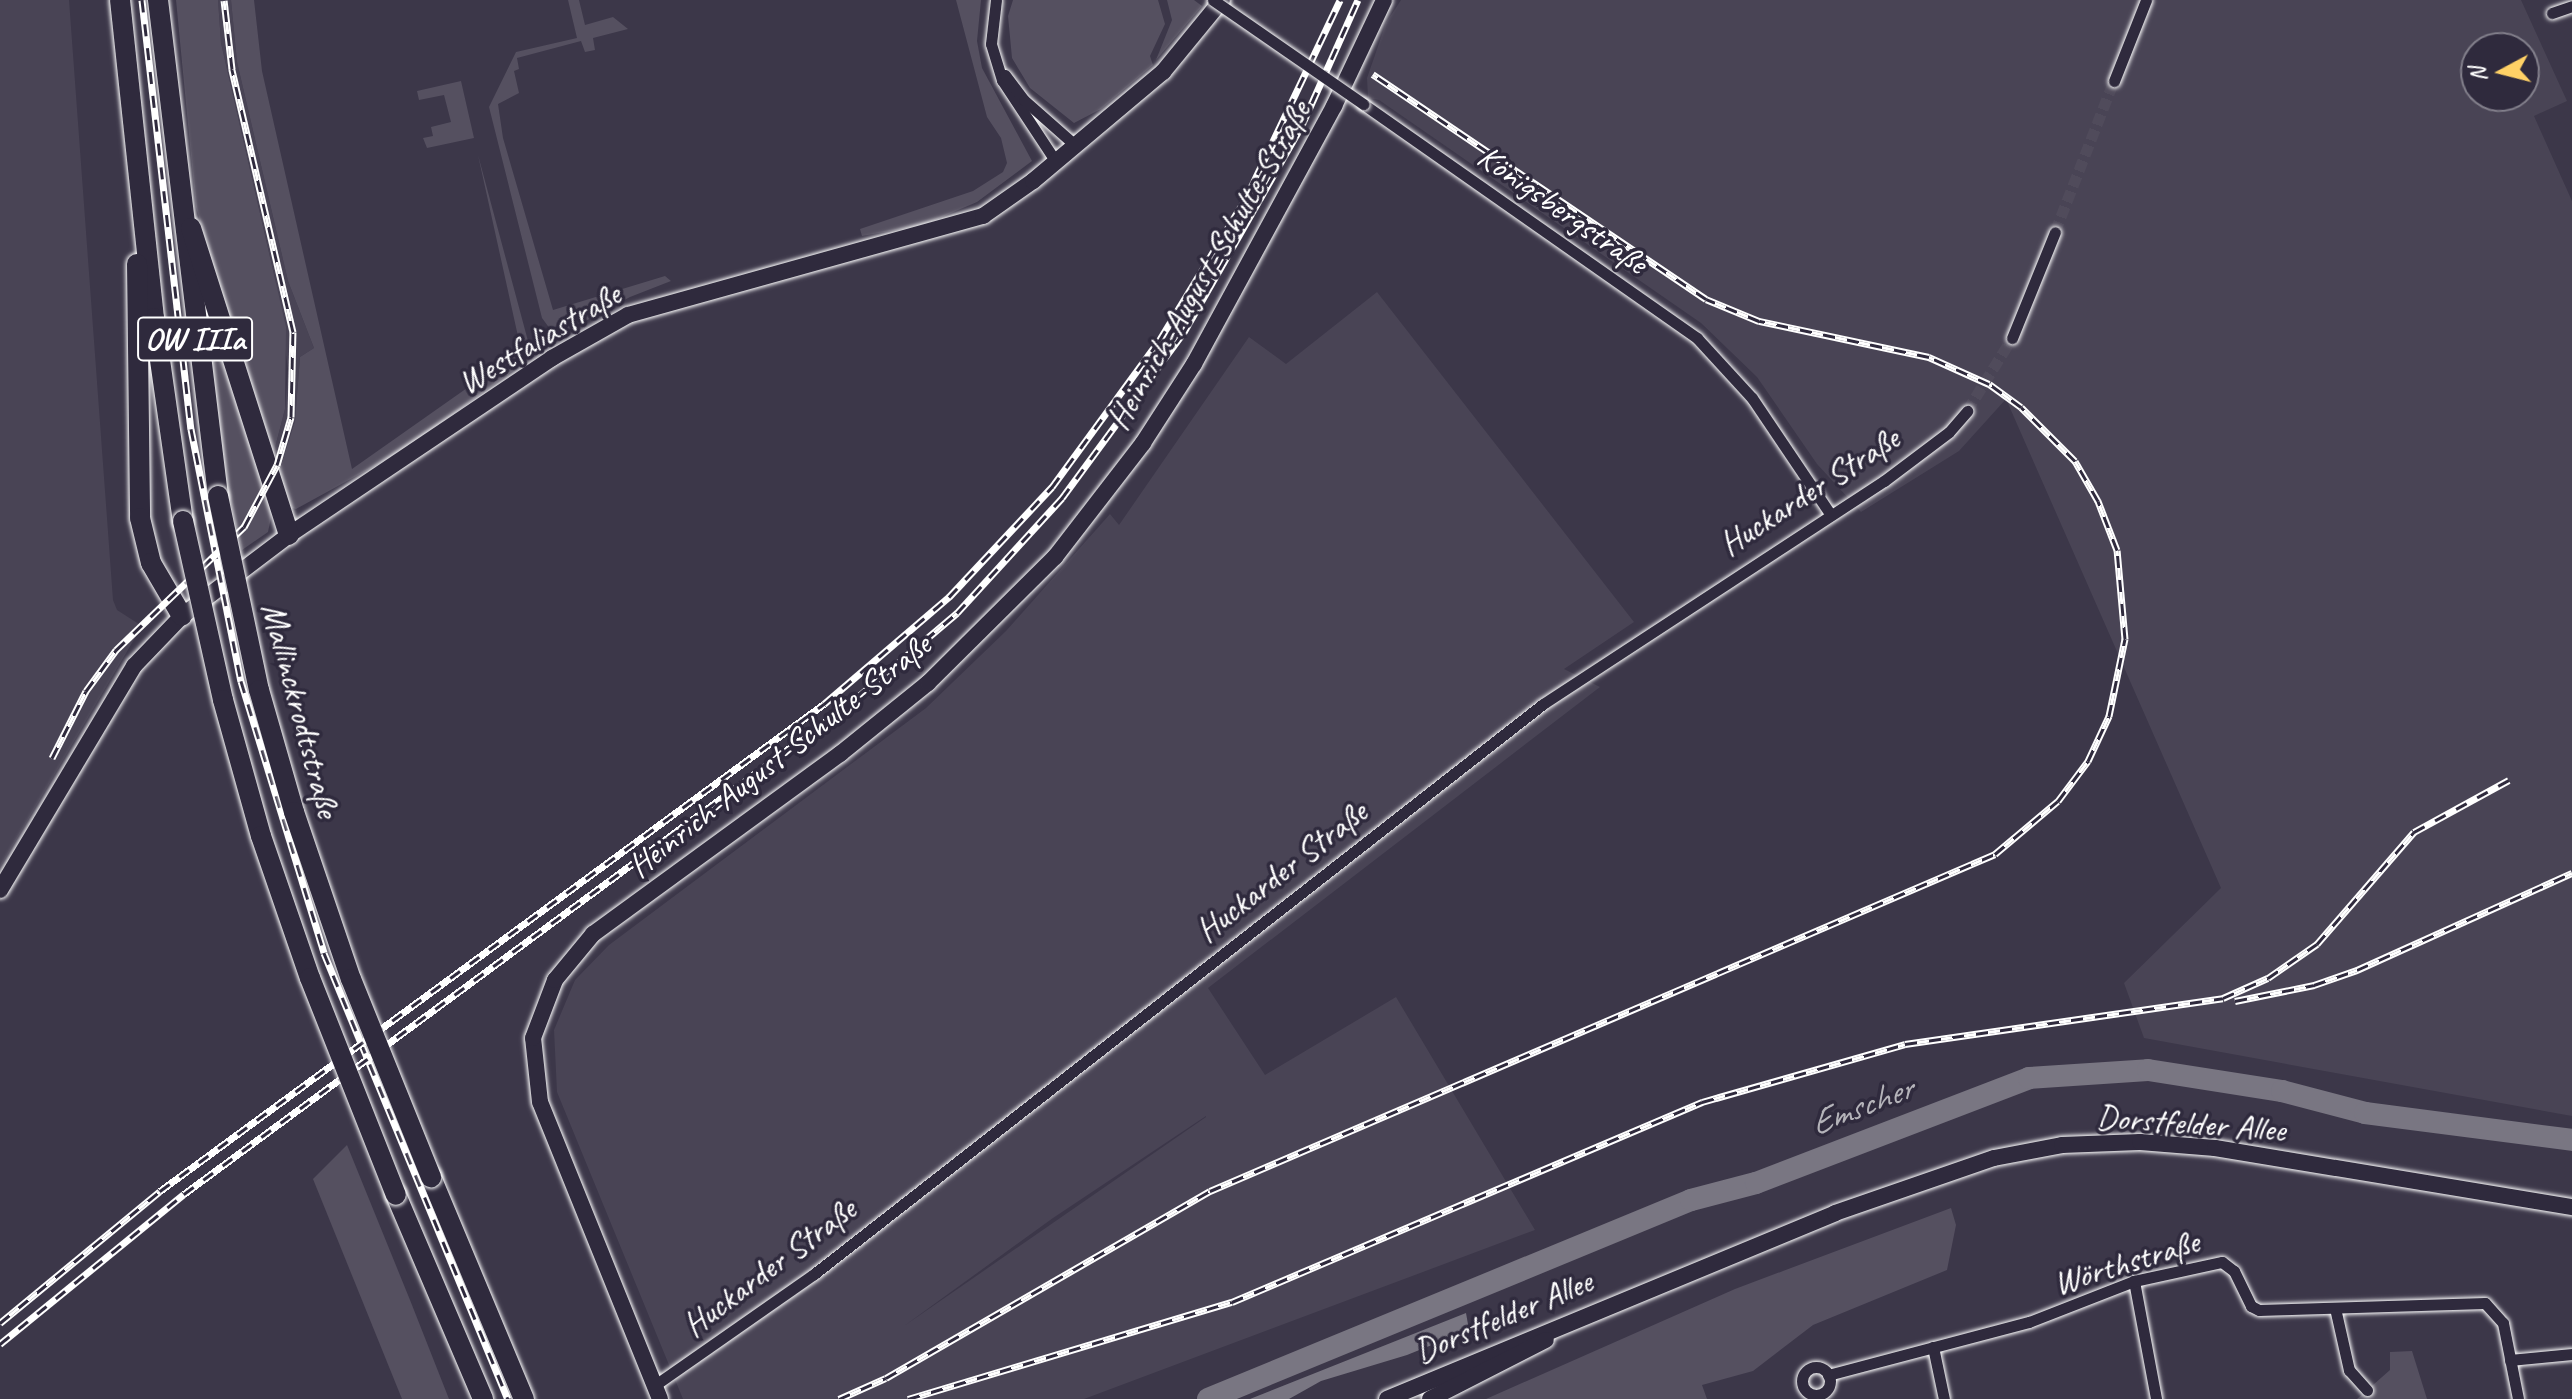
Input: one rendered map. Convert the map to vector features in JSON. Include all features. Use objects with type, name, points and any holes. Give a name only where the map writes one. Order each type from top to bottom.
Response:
[{"type":"highway","name":"Mallinckrodtstraße","points":[[120,0],[183,521],[223,700],[261,836],[310,978],[396,1195],[483,1399]]},
{"type":"highway","name":"Mallinckrodtstraße","points":[[158,0],[177,182],[218,496],[244,627],[294,812],[351,979],[524,1399]]},
{"type":"highway","points":[[177,182],[289,535]]},
{"type":"highway","points":[[140,184],[135,387],[140,518],[151,563],[182,616]]},
{"type":"street","points":[[996,0],[990,23],[995,61],[1010,97],[1056,162]]},
{"type":"street","name":"Königsbergstraße","points":[[1213,0],[1697,338],[1752,398],[1831,515]]},
{"type":"street","name":"Westfaliastraße","points":[[0,890],[119,687],[182,616],[289,535],[552,358],[628,315],[708,289],[958,227],[1013,197],[1163,72],[1222,0]]},
{"type":"street","name":"Heinrich-August-Schulte-Straße","points":[[657,1392],[540,1102],[533,1038],[555,980],[593,934],[840,754],[928,683],[1055,557],[1143,443],[1194,364],[1334,106],[1384,0]]},
{"type":"street","points":[[2114,81],[2146,0]]},
{"type":"street","points":[[2552,13],[2572,6]]},
{"type":"street","points":[[995,61],[1024,100],[1076,146]]},
{"type":"street","points":[[2012,338],[2055,232]]},
{"type":"street","name":"Huckarder Straße","points":[[657,1392],[814,1274],[1567,686],[1921,454],[1967,411]]},
{"type":"street","name":"Dorstfelder Allee","points":[[1387,1399],[1644,1289],[1932,1177],[2062,1145],[2140,1142],[2215,1148],[2569,1207]]},
{"type":"street","name":"Wörthstraße","points":[[1828,1375],[2029,1322],[2134,1281],[2222,1262],[2234,1271],[2256,1309],[2481,1301],[2499,1314],[2518,1399]]},
{"type":"street","points":[[2134,1281],[2156,1399]]},
{"type":"street","name":"Dorstfelder Allee","points":[[1430,1399],[1644,1289]]},
{"type":"street","points":[[2335,1308],[2349,1370],[2367,1390]]},
{"type":"street","points":[[1933,1347],[1944,1399]]},
{"type":"street","points":[[2510,1360],[2572,1354]]},
{"type":"shaded area","points":[[0,0],[69,0],[113,600],[117,610],[142,626],[0,867]]},
{"type":"shaded area","points":[[176,0],[218,0],[221,43],[286,327],[285,409],[271,463],[196,207]]},
{"type":"shaded area","points":[[218,0],[231,0],[237,62],[288,281],[314,348],[300,357],[295,421],[276,481],[271,463],[285,409],[288,369],[275,279],[221,43]]},
{"type":"shaded area","points":[[231,0],[254,0],[262,71],[352,469],[521,350],[478,155],[528,341],[523,342],[529,347],[521,365],[400,452],[296,509],[288,507],[276,481],[295,421],[300,357],[314,348],[288,281],[237,62]]},
{"type":"shaded area","points":[[568,0],[579,0],[585,25],[613,17],[628,29],[593,38],[595,50],[585,52],[581,41],[517,58],[519,69],[514,71],[519,93],[498,104],[503,138],[553,310],[665,276],[671,281],[630,297],[556,337],[542,318],[489,107],[516,52],[577,38]]},
{"type":"shaded area","points":[[956,0],[981,0],[977,41],[982,68],[1032,161],[977,202],[923,225],[862,236],[860,229],[973,191],[1003,172],[1007,163],[1001,138],[987,117]]},
{"type":"shaded area","points":[[1013,0],[1158,0],[1165,24],[1150,56],[1153,65],[1101,109],[1074,123],[1030,88],[1012,58],[1008,16]]},
{"type":"shaded area","points":[[1167,0],[1194,0],[1202,6],[1156,60],[1172,20]]},
{"type":"shaded area","points":[[1401,0],[2521,0],[2536,32],[2460,32],[2460,112],[2540,112],[2540,42],[2567,101],[2534,116],[2572,201],[2572,1116],[2144,1038],[2124,983],[2221,888],[2006,399],[1959,451],[1861,512],[1817,464],[1757,377],[1701,323],[1379,100],[1368,98],[1367,78],[1386,23]]},
{"type":"shaded area","points":[[461,81],[474,138],[427,148],[423,138],[433,136],[431,127],[451,122],[444,95],[419,100],[417,91]]},
{"type":"shaded area","points":[[199,269],[272,513],[268,532],[242,550],[224,473]]},
{"type":"shaded area","points":[[1377,292],[1634,622],[1564,669],[1600,687],[1208,988],[1265,1075],[1396,997],[1535,1230],[1084,1399],[683,1399],[557,1092],[554,1030],[575,980],[609,945],[926,708],[1006,631],[1110,514],[1119,525],[1249,337],[1286,364]],"holes":[[[1206,1117],[904,1326],[1053,1218]]]},
{"type":"shaded area","points":[[347,1145],[449,1399],[402,1399],[313,1179]]},
{"type":"shaded area","points":[[1951,1208],[1956,1225],[1947,1270],[1813,1325],[1753,1371],[1702,1385],[1707,1399],[1486,1399],[1735,1289]]},
{"type":"shaded area","points":[[1466,1313],[1469,1330],[1407,1355],[1321,1381],[1289,1399],[1250,1399]]},
{"type":"shaded area","points":[[2412,1351],[2427,1399],[2357,1399],[2390,1370],[2390,1352]]},
{"type":"waterway","name":"Emscher","points":[[1208,1399],[1691,1200],[1756,1183],[2029,1078],[2148,1070],[2282,1091],[2365,1113],[2572,1140]]},
{"type":"tunnel","points":[[2055,232],[2114,81]]},
{"type":"tunnel","points":[[1967,411],[2012,338]]},
{"type":"railway","points":[[142,0],[191,429],[241,681],[324,953],[508,1399]]},
{"type":"railway","points":[[52,758],[86,691],[116,650],[244,527],[277,465],[291,417],[293,332],[232,69],[224,0]]},
{"type":"railway","points":[[0,1323],[160,1191],[824,704],[949,597],[1052,487],[1159,341],[1247,196],[1340,0]]},
{"type":"railway","points":[[0,1344],[184,1194],[852,702],[957,613],[1062,498],[1184,332],[1302,125],[1358,0]]},
{"type":"railway","points":[[839,1399],[886,1378],[1210,1191],[1995,854],[2058,801],[2088,761],[2109,716],[2125,639],[2117,550],[2098,501],[2075,461],[2021,407],[1989,384],[1929,357],[1759,321],[1706,299],[1373,74]]},
{"type":"railway","points":[[908,1399],[1232,1302],[1702,1102],[1905,1044],[2223,998],[2268,978],[2317,944],[2414,832],[2509,780]]},
{"type":"railway","points":[[2235,1001],[2314,985],[2357,970],[2572,873]]}]
